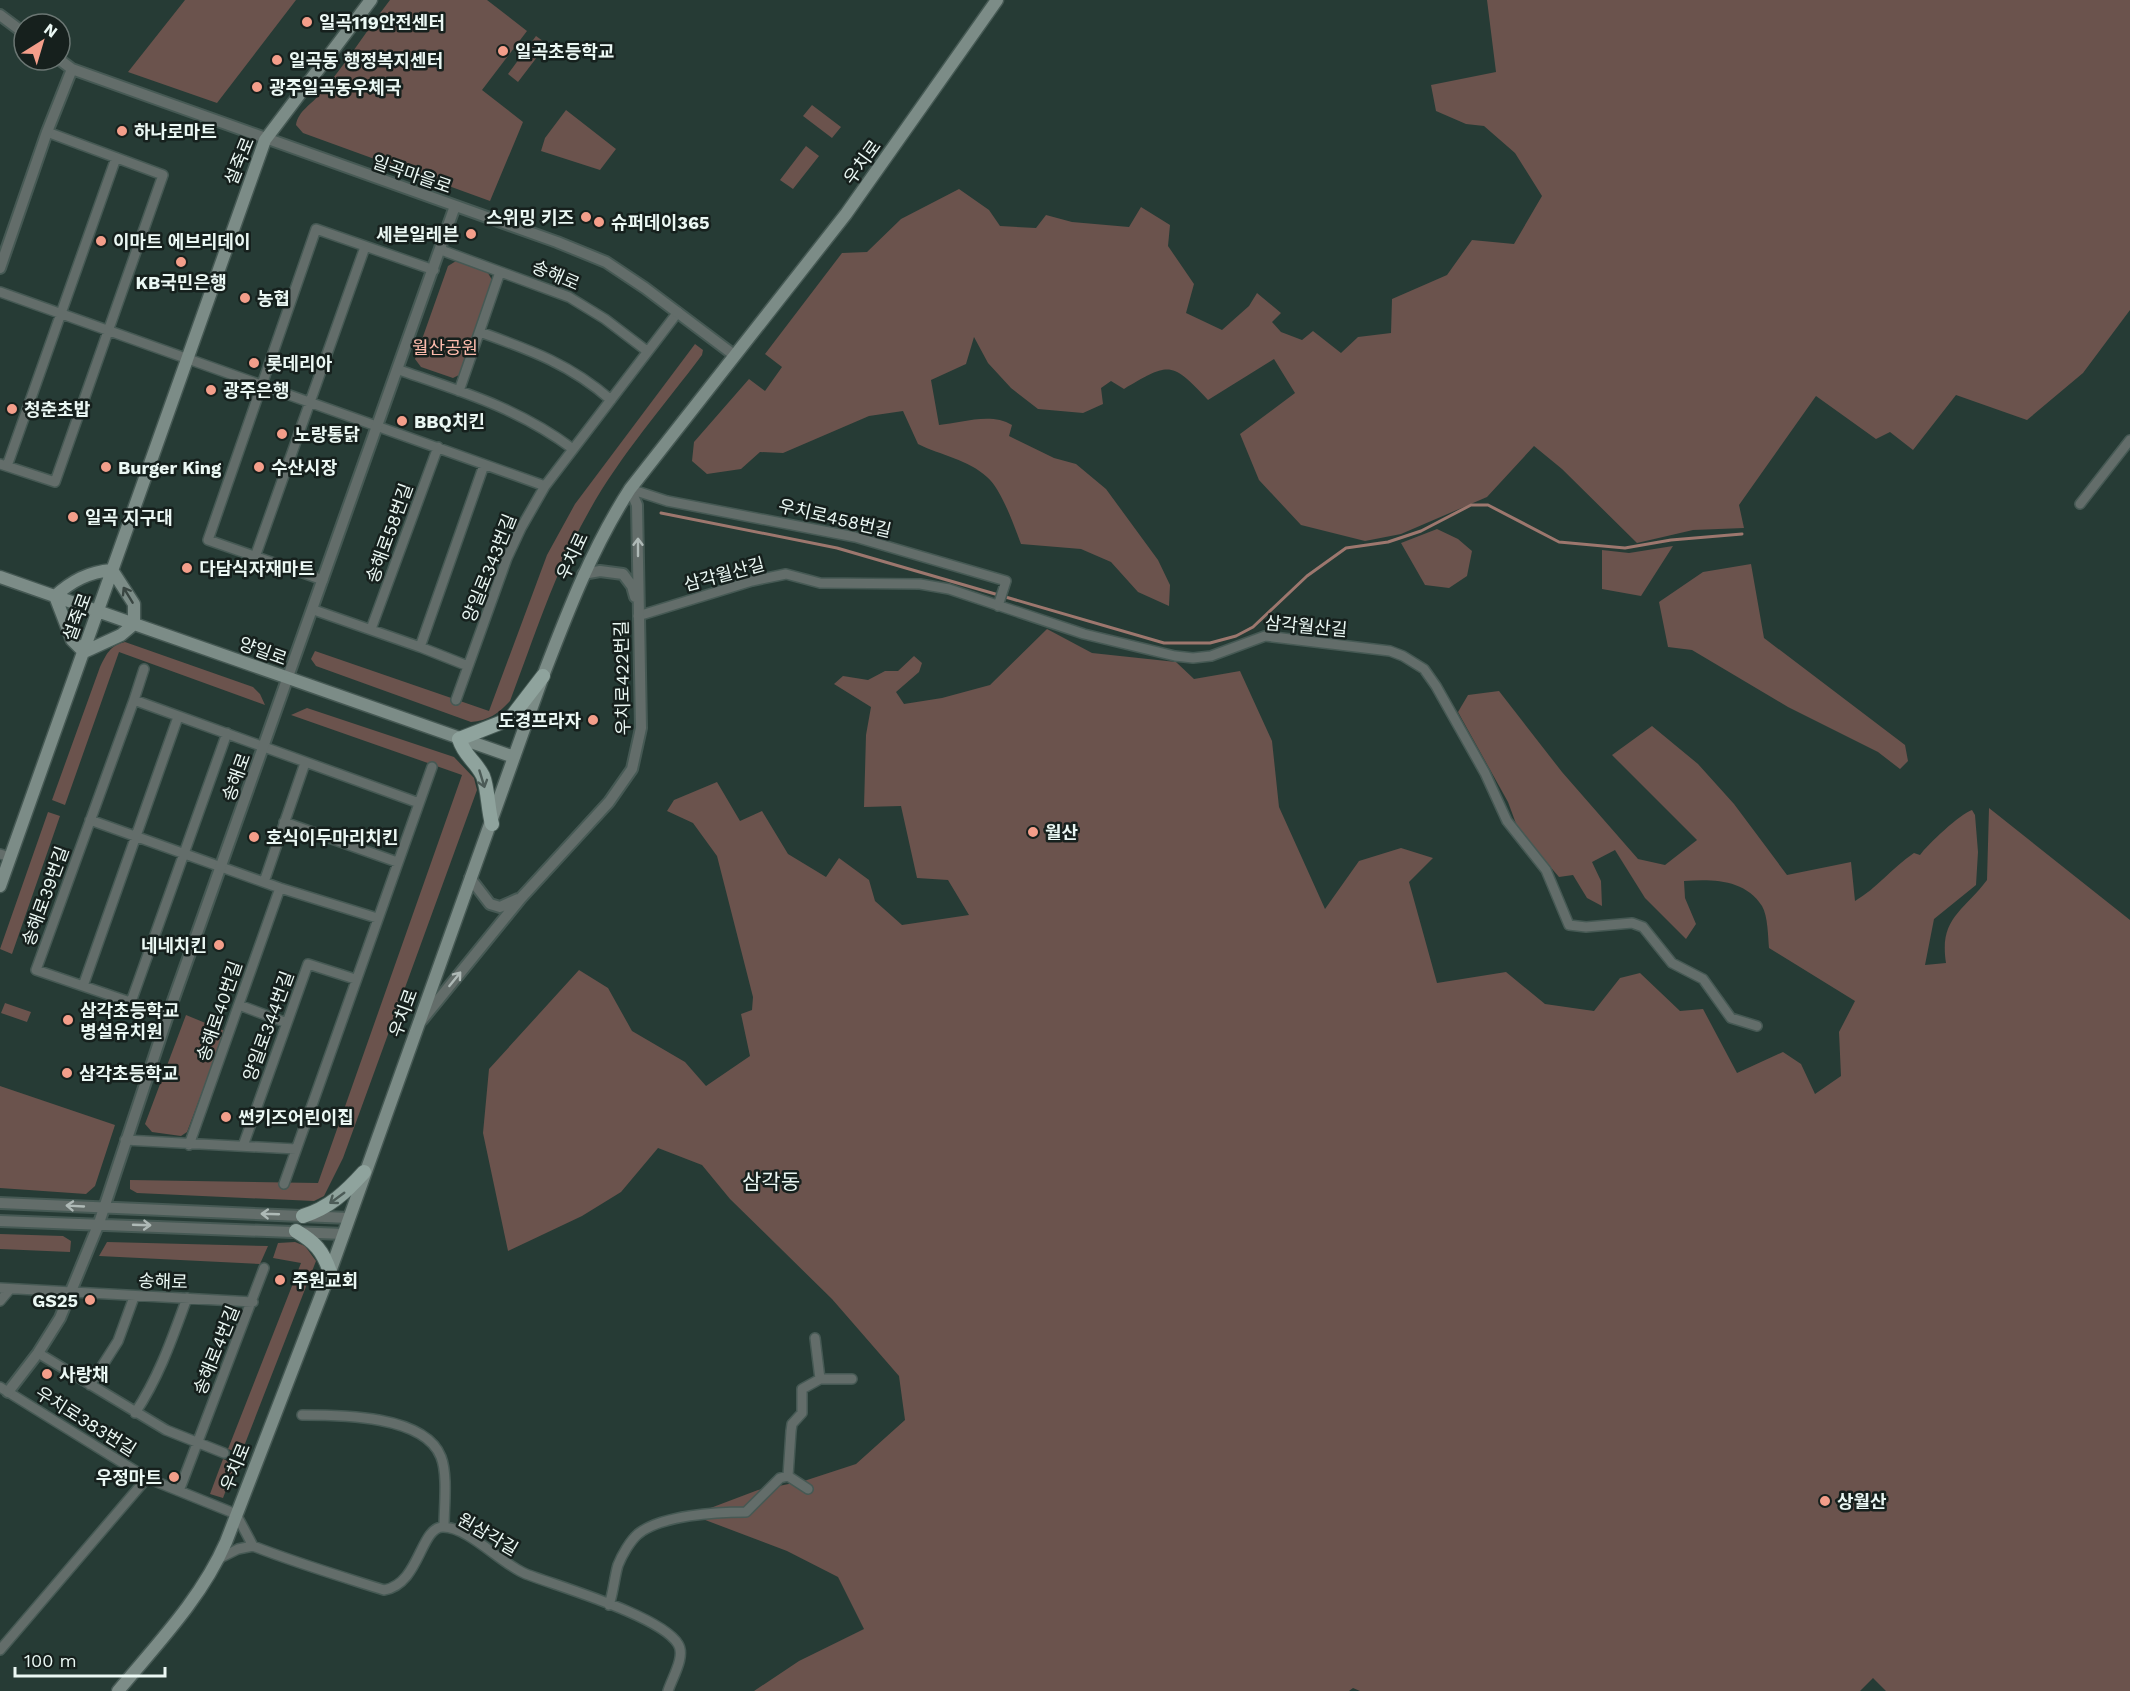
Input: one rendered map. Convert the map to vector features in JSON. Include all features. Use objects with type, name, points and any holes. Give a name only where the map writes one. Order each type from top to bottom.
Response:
[{"type":"main road","name":"설죽로","points":[[0,886],[5,856],[84,651],[265,140],[371,0]]},
{"type":"main road","name":"우치로","points":[[118,1691],[194,1598],[218,1559],[344,1234],[364,1172],[470,878],[492,824],[543,676],[583,574],[607,525],[630,489],[846,214],[997,0]]},
{"type":"main road","points":[[112,570],[134,604],[134,624],[121,635],[84,651],[72,640],[55,596],[70,582],[91,572],[112,570]]},
{"type":"main road","name":"양일로","points":[[0,577],[514,757]]},
{"type":"main road","points":[[492,824],[486,804],[484,779],[477,766],[464,753],[459,739],[510,718],[543,676]]},
{"type":"main road","points":[[303,1216],[316,1212],[343,1194],[364,1172]]},
{"type":"main road","points":[[296,1231],[314,1241],[324,1255],[330,1272]]},
{"type":"street","name":"일곡마을로","points":[[72,69],[265,140],[557,242],[606,262],[678,312],[734,356]]},
{"type":"street","points":[[0,268],[47,132],[71,72]]},
{"type":"street","points":[[47,132],[163,175],[55,482],[3,465],[116,158]]},
{"type":"street","name":"송해로","points":[[4,1389],[38,1353],[73,1292],[99,1223],[168,1015],[314,610],[455,206]]},
{"type":"street","points":[[323,580],[208,540],[316,229],[434,270]]},
{"type":"street","points":[[255,557],[312,403],[365,247]]},
{"type":"street","name":"송해로","points":[[441,250],[568,297],[604,319],[647,351]]},
{"type":"street","points":[[459,391],[500,272]]},
{"type":"street","points":[[0,292],[545,486]]},
{"type":"street","name":"양일로343번길","points":[[456,700],[507,558],[545,486],[678,312]]},
{"type":"street","points":[[480,332],[542,354],[577,373],[611,400]]},
{"type":"street","points":[[399,370],[529,418],[573,449]]},
{"type":"street","points":[[2080,504],[2130,440]]},
{"type":"street","name":"송해로58번길","points":[[371,629],[438,447]]},
{"type":"street","points":[[420,646],[484,465]]},
{"type":"street","name":"우치로458번길","points":[[630,489],[667,501],[855,537],[1006,581],[998,606]]},
{"type":"street","name":"우치로422번길","points":[[418,1025],[521,898],[609,802],[632,769],[642,728],[637,505],[630,489]]},
{"type":"street","points":[[583,574],[600,571],[624,574],[632,586],[638,611]]},
{"type":"street","name":"삼각월산길","points":[[638,611],[786,574],[820,583],[920,584],[949,590],[1115,643],[1184,657],[1211,656],[1266,636],[1390,651],[1424,669],[1436,686],[1485,774],[1507,821],[1546,870],[1569,925],[1586,927],[1632,923],[1642,927],[1672,963],[1703,979],[1731,1018],[1757,1026]]},
{"type":"street","points":[[314,610],[420,646],[468,666]]},
{"type":"street","name":"송해로39번길","points":[[144,669],[36,970],[168,1015]]},
{"type":"street","points":[[134,700],[419,803]]},
{"type":"street","points":[[83,986],[178,717]]},
{"type":"street","points":[[131,1002],[227,734]]},
{"type":"street","points":[[264,882],[305,763]]},
{"type":"street","points":[[284,1184],[432,767]]},
{"type":"street","points":[[90,820],[280,888],[377,918]]},
{"type":"street","points":[[284,822],[397,862]]},
{"type":"street","points":[[470,878],[490,904],[500,907],[521,898]]},
{"type":"street","name":"송해로40번길","points":[[189,1145],[280,888]]},
{"type":"street","name":"양일로344번길","points":[[243,1146],[308,964],[355,979]]},
{"type":"street","points":[[239,1005],[287,1023]]},
{"type":"street","points":[[125,1140],[296,1149]]},
{"type":"street","points":[[0,1203],[349,1218]]},
{"type":"street","points":[[0,1221],[344,1234]]},
{"type":"street","name":"송해로4번길","points":[[179,1491],[253,1302],[264,1268]]},
{"type":"street","points":[[0,1288],[73,1292]]},
{"type":"street","points":[[0,1302],[10,1289]]},
{"type":"street","name":"송해로","points":[[73,1292],[253,1302]]},
{"type":"street","points":[[90,1385],[118,1341],[134,1297]]},
{"type":"street","points":[[135,1413],[151,1389],[165,1361],[187,1298]]},
{"type":"street","points":[[815,1338],[820,1379]]},
{"type":"street","points":[[38,1353],[135,1413],[197,1443],[224,1453]]},
{"type":"street","points":[[788,1476],[790,1431],[792,1424],[802,1413],[802,1389],[820,1379],[852,1379]]},
{"type":"street","name":"우치로383번길","points":[[4,1389],[147,1478],[236,1514]]},
{"type":"street","points":[[302,1415],[336,1415],[385,1422],[418,1431],[433,1443],[444,1470],[444,1527]]},
{"type":"street","points":[[609,1605],[617,1580],[617,1568],[637,1535],[672,1520],[716,1512],[746,1512],[780,1478],[788,1476],[808,1490]]},
{"type":"street","name":"우치로383번길","points":[[0,1650],[147,1478]]},
{"type":"street","points":[[218,1559],[238,1549],[253,1546],[236,1514]]},
{"type":"street","name":"원삼각길","points":[[253,1546],[304,1566],[384,1590],[404,1581],[437,1528],[444,1527],[460,1532],[522,1572],[649,1621],[667,1632],[679,1644],[682,1654],[668,1691]]},
{"type":"green space","points":[[185,0],[296,0],[217,103],[128,72]]},
{"type":"green space","points":[[390,0],[487,0],[527,31],[482,90],[523,122],[490,201],[303,133],[296,125],[302,112],[330,82]]},
{"type":"green space","points":[[1487,0],[2130,0],[2130,310],[2083,373],[2027,420],[1956,395],[1913,450],[1890,432],[1876,439],[1816,396],[1739,505],[1744,528],[1693,530],[1637,543],[1562,469],[1534,446],[1487,497],[1401,534],[1365,541],[1301,525],[1259,480],[1240,434],[1295,393],[1274,359],[1208,400],[1186,378],[1169,370],[1151,374],[1124,389],[1111,381],[1101,388],[1103,404],[1083,413],[1038,409],[1011,388],[988,363],[974,337],[966,364],[931,380],[939,425],[976,419],[1004,421],[1012,425],[1009,436],[1054,458],[1076,464],[1106,489],[1158,560],[1170,585],[1169,606],[1138,592],[1111,562],[1081,549],[1021,544],[998,490],[987,477],[972,466],[918,444],[903,411],[869,416],[783,453],[760,452],[741,469],[707,474],[692,461],[694,442],[749,379],[765,391],[782,367],[765,354],[842,253],[867,252],[901,219],[959,189],[989,210],[1000,226],[1036,228],[1046,215],[1072,222],[1129,227],[1141,207],[1170,225],[1168,246],[1194,284],[1186,313],[1222,330],[1249,306],[1257,293],[1281,313],[1272,322],[1281,332],[1302,340],[1313,331],[1341,353],[1358,337],[1391,333],[1392,299],[1447,275],[1472,240],[1514,244],[1542,196],[1515,153],[1484,126],[1466,124],[1436,111],[1431,85],[1496,72]]},
{"type":"green space","points":[[536,36],[547,44],[518,82],[508,74]]},
{"type":"green space","points":[[812,105],[841,127],[832,138],[803,116]]},
{"type":"green space","points":[[566,110],[616,149],[600,170],[541,151],[545,138]]},
{"type":"green space","points":[[806,146],[819,156],[793,189],[780,180]]},
{"type":"green space","name":"월산공원","points":[[456,261],[488,273],[492,280],[461,374],[453,378],[421,367],[415,359],[448,266]]},
{"type":"green space","points":[[695,344],[703,350],[702,355],[613,473],[575,537],[554,583],[510,701],[502,709],[493,716],[471,722],[316,666],[311,659],[315,651],[489,711],[547,555],[575,504]]},
{"type":"green space","points":[[1437,529],[1458,539],[1472,551],[1467,576],[1449,588],[1425,585],[1401,543]]},
{"type":"green space","points":[[1673,546],[1641,596],[1602,589],[1602,550],[1629,553]]},
{"type":"green space","points":[[1751,564],[1764,638],[1905,745],[1908,761],[1900,769],[1878,752],[1788,707],[1692,650],[1668,647],[1659,602],[1703,572]]},
{"type":"green space","points":[[1047,629],[1092,653],[1176,662],[1194,679],[1240,671],[1272,741],[1279,807],[1325,909],[1359,861],[1401,848],[1433,858],[1409,882],[1437,983],[1506,972],[1545,1004],[1594,1011],[1620,978],[1640,973],[1680,1011],[1703,1009],[1737,1073],[1783,1052],[1801,1064],[1815,1094],[1841,1076],[1839,1032],[1855,1001],[1769,948],[1764,910],[1747,890],[1717,881],[1684,881],[1685,898],[1696,924],[1686,939],[1645,898],[1615,850],[1592,862],[1601,881],[1602,906],[1587,898],[1573,875],[1559,877],[1518,829],[1508,802],[1458,712],[1468,695],[1499,691],[1562,772],[1638,859],[1665,865],[1697,840],[1612,755],[1652,726],[1698,764],[1734,804],[1787,875],[1851,862],[1855,901],[1914,853],[1920,855],[1944,830],[1972,810],[1975,815],[1978,852],[1976,885],[1934,919],[1925,965],[1946,963],[1946,936],[1950,925],[1987,880],[1989,808],[2130,920],[2130,1691],[1886,1691],[1873,1678],[1860,1691],[1360,1691],[1353,1688],[1349,1691],[754,1691],[799,1661],[864,1629],[838,1577],[787,1551],[692,1515],[758,1490],[804,1481],[856,1464],[905,1420],[899,1376],[832,1299],[730,1199],[702,1165],[658,1148],[621,1192],[582,1216],[508,1251],[483,1133],[489,1069],[579,970],[608,988],[632,1031],[685,1062],[706,1086],[750,1056],[741,1014],[752,1010],[753,997],[717,856],[693,823],[667,811],[674,800],[717,782],[740,821],[762,811],[788,854],[826,877],[839,858],[869,880],[875,901],[902,925],[969,915],[948,880],[917,878],[901,806],[864,807],[866,735],[871,707],[834,684],[843,676],[868,680],[885,671],[898,671],[914,656],[922,663],[919,672],[896,692],[904,704],[942,698],[990,685]]},
{"type":"green space","points":[[125,642],[253,687],[260,694],[265,705],[119,652],[65,805],[52,800],[100,667],[112,648]]},
{"type":"green space","points":[[307,708],[454,757],[474,778],[477,790],[343,1158],[324,1196],[314,1201],[137,1193],[130,1189],[130,1180],[318,1183],[462,775],[291,715]]},
{"type":"green space","points":[[48,812],[60,816],[12,954],[0,949]]},
{"type":"green space","points":[[5,1003],[31,1012],[27,1022],[1,1013]]},
{"type":"green space","points":[[186,1015],[225,1031],[187,1132],[181,1136],[152,1132],[145,1124]]},
{"type":"green space","points":[[0,1086],[115,1125],[95,1186],[86,1194],[0,1188]]},
{"type":"green space","points":[[0,1234],[63,1236],[71,1241],[70,1252],[0,1249]]},
{"type":"green space","points":[[107,1242],[268,1246],[260,1264],[99,1256]]},
{"type":"green space","points":[[295,1242],[305,1246],[316,1261],[241,1454],[228,1449],[301,1263],[273,1258],[278,1243]]},
{"type":"green space","points":[[223,1459],[236,1464],[223,1498],[210,1494]]},
{"type":"waterway","points":[[661,513],[837,548],[1164,643],[1210,643],[1236,636],[1253,627],[1307,576],[1346,548],[1388,542],[1421,531],[1471,505],[1488,505],[1559,542],[1625,548],[1671,540],[1742,534]]},
{"type":"place","name":"일곡119안전센터","points":[[307,22]]},
{"type":"place","name":"일곡초등학교","points":[[503,51]]},
{"type":"place","name":"일곡동 행정복지센터","points":[[277,60]]},
{"type":"place","name":"광주일곡동우체국","points":[[257,87]]},
{"type":"place","name":"하나로마트","points":[[122,131]]},
{"type":"place","name":"스위밍 키즈","points":[[586,217]]},
{"type":"place","name":"슈퍼데이365","points":[[599,222]]},
{"type":"place","name":"세븐일레븐","points":[[471,234]]},
{"type":"place","name":"이마트 에브리데이","points":[[101,241]]},
{"type":"place","name":"KB국민은행","points":[[181,262]]},
{"type":"place","name":"농협","points":[[245,298]]},
{"type":"place","name":"롯데리아","points":[[254,363]]},
{"type":"place","name":"광주은행","points":[[211,390]]},
{"type":"place","name":"청춘초밥","points":[[12,409]]},
{"type":"place","name":"BBQ치킨","points":[[402,421]]},
{"type":"place","name":"노랑통닭","points":[[282,434]]},
{"type":"place","name":"Burger King","points":[[106,467]]},
{"type":"place","name":"수산시장","points":[[259,467]]},
{"type":"place","name":"일곡 지구대","points":[[73,517]]},
{"type":"place","name":"다담식자재마트","points":[[187,568]]},
{"type":"place","name":"도경프라자","points":[[593,720]]},
{"type":"place","name":"월산","points":[[1033,832]]},
{"type":"place","name":"호식이두마리치킨","points":[[254,837]]},
{"type":"place","name":"네네치킨","points":[[219,945]]},
{"type":"place","name":"삼각초등학교 병설유치원","points":[[68,1020]]},
{"type":"place","name":"삼각초등학교","points":[[67,1073]]},
{"type":"place","name":"썬키즈어린이집","points":[[226,1117]]},
{"type":"place","name":"주원교회","points":[[280,1280]]},
{"type":"place","name":"GS25","points":[[90,1300]]},
{"type":"place","name":"사랑채","points":[[47,1374]]},
{"type":"place","name":"우정마트","points":[[174,1477]]},
{"type":"place","name":"상월산","points":[[1825,1501]]},
{"type":"district","name":"삼각동","points":[[771,1181]]}]
